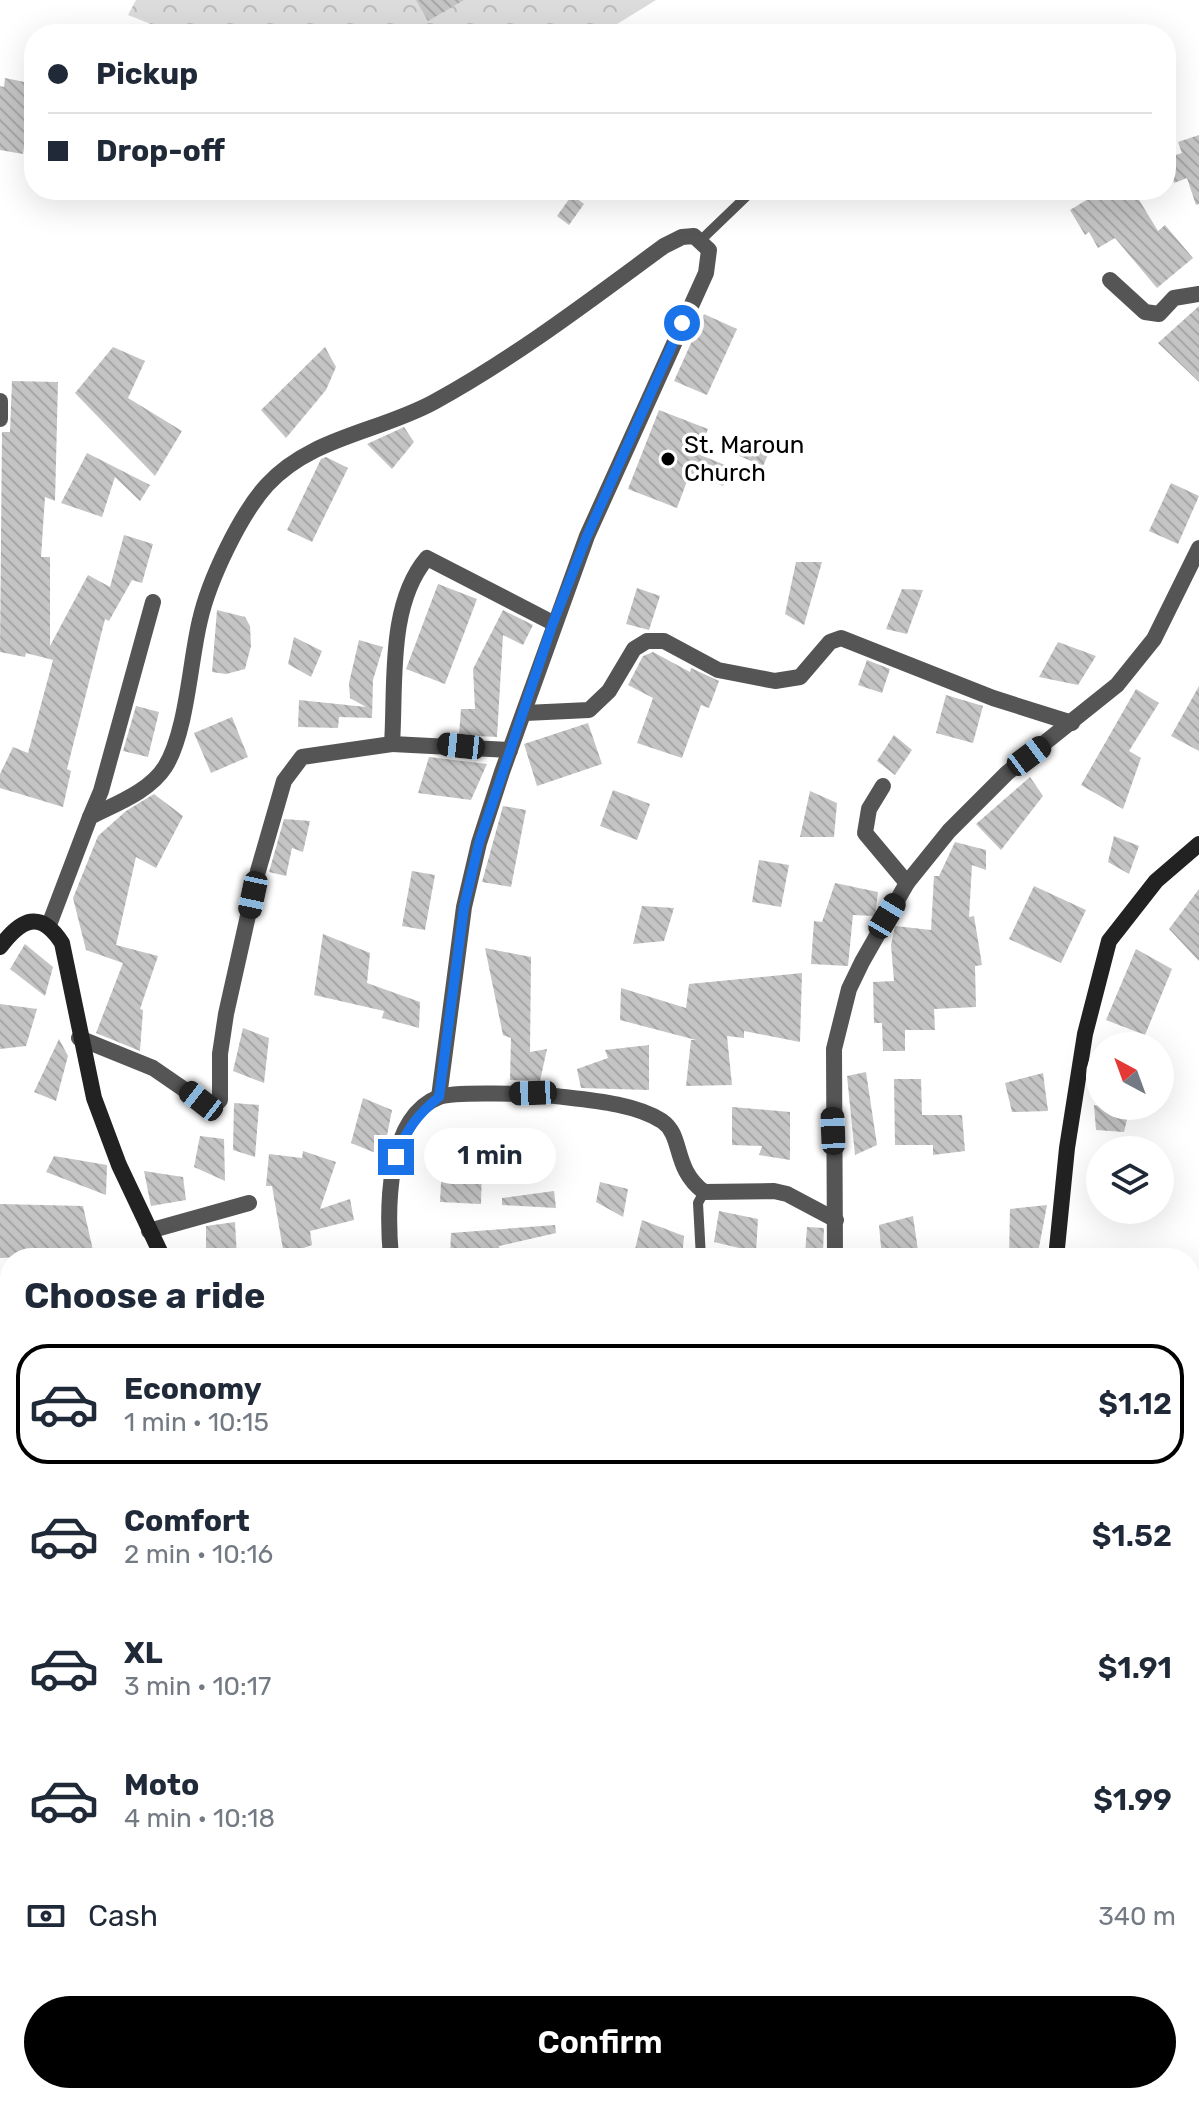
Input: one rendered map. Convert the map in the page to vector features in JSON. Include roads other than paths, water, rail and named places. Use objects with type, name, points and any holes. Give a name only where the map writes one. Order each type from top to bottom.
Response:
[{"type":"street","points":[[90,817],[146,787],[165,766],[181,719],[200,617],[246,514],[267,485],[300,456],[431,404],[537,341],[664,246],[682,237],[694,236],[701,240],[709,250],[706,273],[605,495],[553,623],[479,843],[464,907],[439,1097]]},
{"type":"street","points":[[1110,280],[1145,312],[1159,314],[1174,298],[1199,294]]},
{"type":"street","points":[[0,401],[0,419]]},
{"type":"street","points":[[835,1248],[834,1049],[849,989],[907,883],[949,831],[1007,773],[1117,685],[1154,639],[1199,548]]},
{"type":"street","points":[[392,744],[396,636],[416,572],[427,558],[553,623]]},
{"type":"street","points":[[49,925],[101,791],[153,602]]},
{"type":"street","points":[[525,713],[589,710],[609,691],[634,649],[647,641],[664,641],[718,670],[775,681],[800,677],[826,646],[841,638],[993,698],[1072,723]]},
{"type":"street","points":[[79,1038],[153,1068],[201,1101],[216,1104],[220,1100],[220,1054],[226,1014],[258,871],[284,781],[302,757],[392,744],[510,750]]},
{"type":"street","points":[[883,786],[869,809],[865,833],[907,883]]},
{"type":"street","points":[[1057,1248],[1067,1148],[1085,1034],[1109,941],[1156,881],[1199,844]]},
{"type":"street","points":[[0,947],[25,922],[49,925]]},
{"type":"street","points":[[49,925],[66,952],[79,1038],[105,1129],[158,1248]]},
{"type":"street","points":[[390,1248],[387,1213],[396,1157],[406,1131],[418,1114],[439,1097],[533,1093],[602,1103],[645,1114],[663,1122],[673,1134],[684,1173],[704,1192],[774,1191],[787,1194],[836,1220]]},
{"type":"street","points":[[149,1231],[249,1203]]},
{"type":"lane","points":[[701,240],[743,200]]},
{"type":"lane","points":[[700,1248],[698,1203],[704,1192]]},
{"type":"place","name":"St. Maroun Church","points":[[668,459]]}]
